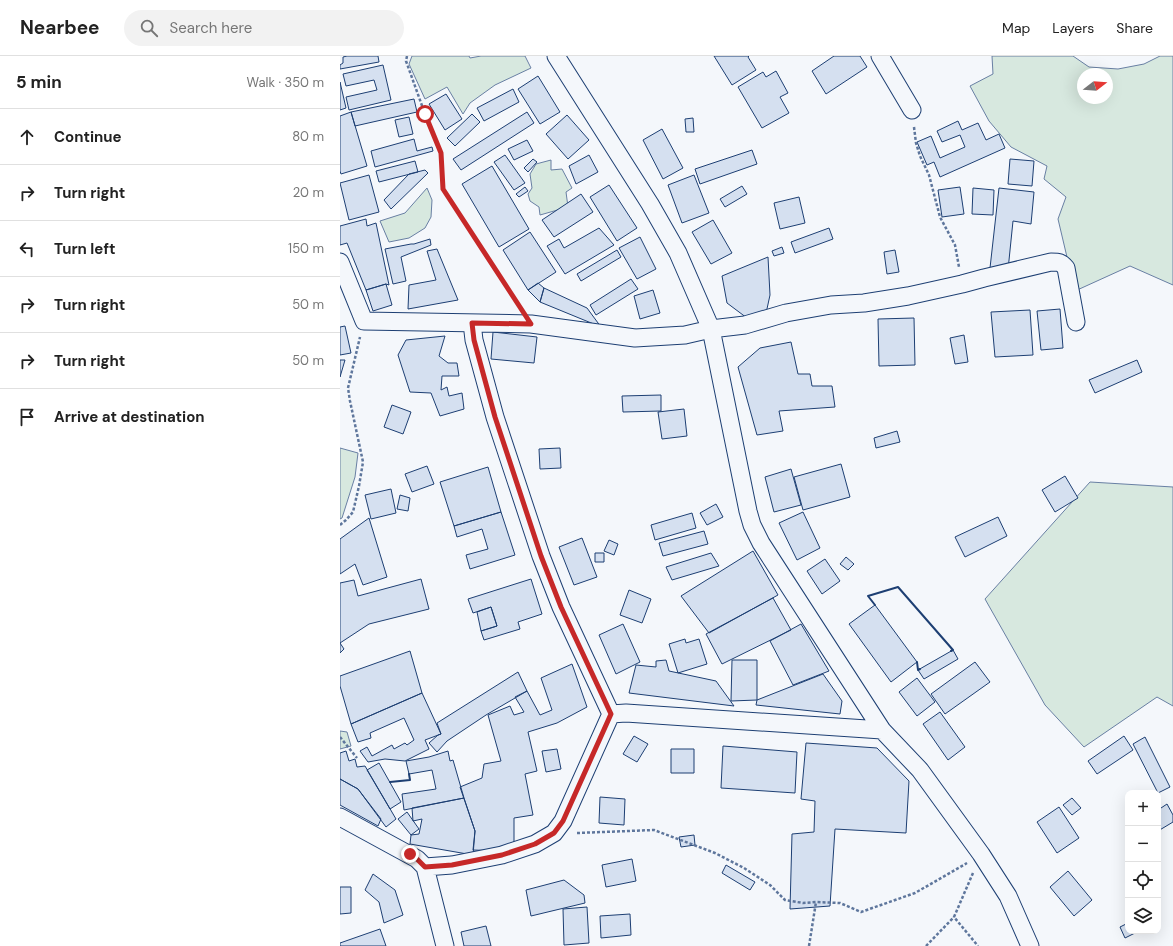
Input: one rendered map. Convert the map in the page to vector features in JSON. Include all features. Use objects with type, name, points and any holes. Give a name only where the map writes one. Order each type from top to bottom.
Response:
[{"type":"street","points":[[556,56],[650,204],[678,252],[712,329],[748,511],[752,525],[761,543],[882,730],[920,770],[981,854],[1008,896],[1030,946]]},
{"type":"street","points":[[880,56],[912,110]]},
{"type":"street","points":[[340,262],[364,321],[531,324],[635,338],[685,335],[712,329],[745,325],[786,313],[831,305],[864,303],[908,296],[1051,262],[1059,262],[1066,268],[1076,322]]},
{"type":"street","points":[[425,867],[452,865],[502,855],[535,844],[554,833],[563,821],[611,714],[561,607],[541,556],[495,417],[474,340],[472,323]]},
{"type":"street","points":[[611,714],[626,713],[882,730]]},
{"type":"street","points":[[340,817],[417,859],[425,867],[445,946]]},
{"type":"path","points":[[407,56],[406,61],[441,153],[443,189],[531,324]]},
{"type":"path","points":[[912,110],[916,143],[929,175],[940,217],[955,244],[962,284]]},
{"type":"path","points":[[340,525],[353,512],[363,462],[348,388],[364,321]]},
{"type":"path","points":[[340,737],[357,758]]},
{"type":"path","points":[[554,833],[654,830],[715,852],[744,868],[770,885],[785,900],[802,903],[840,903],[861,912],[916,893],[981,854]]},
{"type":"path","points":[[926,946],[954,917],[981,854]]},
{"type":"path","points":[[809,946],[816,902]]},
{"type":"path","points":[[954,917],[978,946]]},
{"type":"shaded area","points":[[412,56],[469,56],[470,58],[481,56],[525,56],[531,68],[495,85],[470,103],[463,114],[447,87],[425,99],[409,64]]},
{"type":"shaded area","points":[[992,56],[1073,56],[1089,67],[1104,68],[1077,68],[1077,104],[1113,104],[1113,69],[1144,64],[1160,56],[1173,56],[1173,285],[1130,266],[1075,291],[1058,219],[1066,197],[1044,179],[1047,166],[1011,147],[989,121],[970,86],[993,74]]},
{"type":"shaded area","points":[[551,160],[551,170],[562,169],[572,188],[566,192],[568,207],[540,215],[539,207],[530,201],[528,194],[532,188],[530,174],[536,164]]},
{"type":"shaded area","points":[[427,188],[432,200],[431,217],[425,228],[409,238],[389,242],[380,221],[405,213]]},
{"type":"shaded area","points":[[340,448],[358,453],[355,477],[342,518],[340,519]]},
{"type":"shaded area","points":[[1090,482],[1173,487],[1173,706],[1157,697],[1084,747],[1045,705],[985,599]]},
{"type":"shaded area","points":[[340,731],[347,732],[351,746],[340,749]]},
{"type":"building","points":[[378,56],[379,62],[340,69],[340,65],[343,63],[343,57]]},
{"type":"building","points":[[714,56],[749,56],[748,57],[756,70],[732,85]]},
{"type":"building","points":[[834,56],[860,56],[867,67],[826,94],[812,71]]},
{"type":"building","points":[[383,65],[391,100],[349,110],[346,97],[377,90],[374,80],[346,86],[343,74]]},
{"type":"building","points":[[776,71],[788,93],[780,97],[789,113],[762,128],[738,87],[763,72],[766,77]]},
{"type":"building","points":[[538,76],[560,112],[540,124],[518,89]]},
{"type":"building","points":[[340,82],[346,108],[340,110]]},
{"type":"building","points":[[513,89],[519,102],[484,121],[477,108]]},
{"type":"building","points":[[446,94],[462,119],[445,130],[429,104]]},
{"type":"building","points":[[414,99],[417,112],[355,126],[351,112]]},
{"type":"building","points":[[351,112],[367,166],[341,174],[340,116]]},
{"type":"building","points":[[527,112],[534,123],[461,170],[453,159]]},
{"type":"building","points":[[472,114],[480,122],[455,146],[447,138]]},
{"type":"building","points":[[567,115],[589,140],[568,159],[546,134]]},
{"type":"building","points":[[409,117],[413,134],[399,137],[395,120]]},
{"type":"building","points":[[693,118],[694,132],[686,132],[685,119]]},
{"type":"building","points":[[958,121],[962,130],[978,123],[986,140],[999,134],[1005,148],[940,177],[934,162],[927,165],[917,142],[931,136],[940,158],[965,147],[960,135],[942,142],[937,131]]},
{"type":"building","points":[[662,129],[683,168],[663,179],[643,140]]},
{"type":"building","points":[[414,139],[417,151],[432,147],[433,151],[375,167],[371,151]]},
{"type":"building","points":[[527,140],[533,151],[514,160],[508,149]]},
{"type":"building","points":[[752,150],[757,164],[700,184],[695,169]]},
{"type":"building","points":[[505,155],[525,183],[514,190],[494,162]]},
{"type":"building","points":[[589,155],[598,172],[576,184],[569,166]]},
{"type":"building","points":[[533,159],[537,162],[528,172],[524,168]]},
{"type":"building","points":[[1010,159],[1034,161],[1032,186],[1008,184]]},
{"type":"building","points":[[415,161],[418,172],[379,182],[376,171]]},
{"type":"building","points":[[492,166],[529,229],[499,247],[462,184]]},
{"type":"building","points":[[425,170],[428,173],[391,209],[384,200],[409,174]]},
{"type":"building","points":[[369,175],[379,212],[349,220],[340,183]]},
{"type":"building","points":[[694,175],[709,213],[682,223],[668,185]]},
{"type":"building","points":[[609,185],[637,228],[617,241],[590,197]]},
{"type":"building","points":[[742,186],[747,194],[725,207],[720,199]]},
{"type":"building","points":[[525,187],[528,191],[519,197],[516,194]]},
{"type":"building","points":[[960,187],[964,214],[942,217],[938,190]]},
{"type":"building","points":[[973,188],[994,190],[993,215],[972,214]]},
{"type":"building","points":[[999,188],[1034,192],[1031,224],[1013,221],[1008,270],[990,268]]},
{"type":"building","points":[[581,194],[593,212],[554,237],[542,220]]},
{"type":"building","points":[[799,197],[805,223],[780,229],[774,203]]},
{"type":"building","points":[[366,219],[367,226],[376,223],[389,285],[386,284],[366,290],[347,243],[340,245],[340,226]]},
{"type":"building","points":[[713,220],[732,253],[711,264],[692,232]]},
{"type":"building","points":[[599,228],[614,245],[565,274],[547,246],[559,239],[564,248]]},
{"type":"building","points":[[829,228],[833,239],[795,253],[791,242]]},
{"type":"building","points":[[530,232],[556,272],[528,290],[503,250]]},
{"type":"building","points":[[640,237],[656,269],[637,279],[619,248]]},
{"type":"building","points":[[430,239],[431,245],[401,257],[406,281],[393,284],[385,249],[414,244]]},
{"type":"building","points":[[782,247],[784,253],[774,256],[772,251]]},
{"type":"building","points":[[437,249],[458,300],[408,309],[409,285],[436,280],[427,251]]},
{"type":"building","points":[[617,250],[621,257],[581,281],[577,274]]},
{"type":"building","points":[[895,250],[899,272],[887,274],[884,252]]},
{"type":"building","points":[[768,257],[770,295],[765,318],[751,321],[727,303],[722,276]]},
{"type":"building","points":[[631,279],[638,289],[596,315],[590,305]]},
{"type":"building","points":[[538,283],[544,288],[540,302],[528,290]]},
{"type":"building","points":[[386,284],[392,305],[373,311],[366,290]]},
{"type":"building","points":[[544,288],[587,308],[601,327],[540,302]]},
{"type":"building","points":[[653,290],[660,313],[640,319],[634,296]]},
{"type":"building","points":[[1060,309],[1063,348],[1041,350],[1037,311]]},
{"type":"building","points":[[1030,310],[1033,355],[995,357],[991,312]]},
{"type":"building","points":[[914,318],[915,365],[879,366],[878,319]]},
{"type":"building","points":[[345,326],[351,353],[340,355],[340,327]]},
{"type":"building","points":[[493,332],[537,337],[534,363],[491,359]]},
{"type":"building","points":[[964,335],[968,362],[955,364],[950,338]]},
{"type":"building","points":[[445,336],[439,356],[448,363],[457,363],[459,376],[442,376],[441,390],[447,387],[449,396],[462,393],[464,409],[440,416],[431,393],[410,392],[398,355],[406,340]]},
{"type":"building","points":[[791,342],[798,374],[810,374],[812,386],[832,386],[835,407],[779,411],[783,431],[757,435],[738,367],[760,348]]},
{"type":"building","points":[[340,360],[345,360],[340,377]]},
{"type":"building","points":[[1137,360],[1142,372],[1095,393],[1089,380]]},
{"type":"building","points":[[661,395],[661,411],[623,412],[622,396]]},
{"type":"building","points":[[392,405],[411,412],[403,434],[384,427]]},
{"type":"building","points":[[684,409],[687,436],[662,439],[658,412]]},
{"type":"building","points":[[897,431],[900,442],[876,448],[874,438]]},
{"type":"building","points":[[560,448],[561,468],[540,469],[539,449]]},
{"type":"building","points":[[841,464],[850,497],[803,510],[794,477]]},
{"type":"building","points":[[427,466],[434,484],[412,492],[405,474]]},
{"type":"building","points":[[488,467],[501,512],[454,526],[440,482]]},
{"type":"building","points":[[791,469],[801,505],[774,512],[765,477]]},
{"type":"building","points":[[1065,476],[1078,498],[1055,512],[1042,490]]},
{"type":"building","points":[[391,489],[396,513],[371,519],[365,495]]},
{"type":"building","points":[[400,495],[410,498],[408,511],[397,509]]},
{"type":"building","points":[[716,504],[723,517],[707,525],[700,513]]},
{"type":"building","points":[[501,512],[515,555],[470,569],[466,555],[488,549],[482,529],[457,537],[454,526]]},
{"type":"building","points":[[803,512],[820,548],[797,560],[779,523]]},
{"type":"building","points":[[692,513],[696,528],[655,540],[651,525]]},
{"type":"building","points":[[998,517],[1007,536],[965,557],[955,537]]},
{"type":"building","points":[[369,518],[387,577],[363,585],[355,564],[340,574],[340,539]]},
{"type":"building","points":[[704,531],[708,544],[663,556],[659,543]]},
{"type":"building","points":[[582,538],[597,577],[574,585],[559,547]]},
{"type":"building","points":[[609,540],[618,544],[614,555],[604,551]]},
{"type":"building","points":[[753,551],[778,595],[709,633],[681,596]]},
{"type":"building","points":[[595,553],[604,553],[604,562],[595,562]]},
{"type":"building","points":[[711,553],[719,566],[672,580],[666,567]]},
{"type":"building","points":[[846,557],[854,564],[848,570],[840,564]]},
{"type":"building","points":[[825,559],[840,581],[822,594],[807,571]]},
{"type":"building","points":[[421,579],[429,609],[369,624],[340,643],[340,583],[354,580],[358,596]]},
{"type":"building","points":[[531,579],[542,614],[518,622],[520,629],[484,640],[481,631],[497,626],[491,607],[473,613],[468,599]]},
{"type":"building","points":[[629,590],[651,599],[642,623],[620,615]]},
{"type":"building","points":[[773,598],[791,630],[722,664],[706,634]]},
{"type":"building","points":[[875,605],[917,662],[891,682],[849,624]]},
{"type":"building","points":[[491,607],[497,626],[481,631],[477,612]]},
{"type":"building","points":[[623,624],[640,662],[616,674],[599,635]]},
{"type":"building","points":[[801,624],[829,671],[793,685],[770,641]]},
{"type":"building","points":[[685,639],[686,643],[699,639],[707,664],[678,673],[669,644]]},
{"type":"building","points":[[340,643],[344,649],[340,653]]},
{"type":"building","points":[[953,650],[958,659],[924,679],[918,670]]},
{"type":"building","points":[[410,651],[422,693],[351,724],[340,686],[340,676]]},
{"type":"building","points":[[666,660],[669,671],[716,681],[734,706],[629,693],[636,665],[656,667],[656,661]]},
{"type":"building","points":[[732,660],[757,660],[757,700],[731,701]]},
{"type":"building","points":[[975,662],[990,682],[945,714],[931,694]]},
{"type":"building","points":[[572,664],[587,707],[557,723],[528,732],[537,771],[525,774],[533,815],[514,818],[514,846],[502,851],[473,850],[475,831],[460,787],[482,778],[484,764],[501,761],[488,715],[510,706],[514,715],[524,712],[515,697],[527,691],[540,715],[552,710],[541,678]]},
{"type":"building","points":[[518,672],[527,691],[486,715],[447,741],[437,752],[429,743],[441,734],[437,723]]},
{"type":"building","points":[[823,674],[842,701],[840,714],[756,705],[757,700]]},
{"type":"building","points":[[917,678],[935,702],[917,716],[899,692]]},
{"type":"building","points":[[422,693],[441,734],[425,740],[429,749],[405,761],[385,759],[368,762],[360,751],[367,747],[372,756],[392,745],[394,749],[405,743],[407,745],[414,740],[404,718],[370,733],[371,738],[358,742],[351,724]]},
{"type":"building","points":[[940,712],[965,747],[948,760],[923,724]]},
{"type":"building","points":[[634,736],[648,744],[637,762],[623,754]]},
{"type":"building","points":[[1124,736],[1133,750],[1097,774],[1088,761]]},
{"type":"building","points":[[1145,737],[1170,787],[1161,792],[1161,790],[1156,790],[1133,744]]},
{"type":"building","points":[[806,743],[877,748],[909,781],[906,833],[835,829],[830,906],[790,909],[792,834],[814,832],[815,801],[801,799]]},
{"type":"building","points":[[723,746],[797,752],[795,793],[721,788]]},
{"type":"building","points":[[557,749],[561,769],[546,772],[542,751]]},
{"type":"building","points":[[671,749],[694,749],[694,773],[671,773]]},
{"type":"building","points":[[346,751],[349,761],[355,759],[357,767],[365,766],[396,819],[386,827],[358,789],[340,779],[340,753]]},
{"type":"building","points":[[448,751],[450,761],[453,760],[464,798],[404,810],[402,794],[436,789],[432,770],[409,774],[406,761],[429,757]]},
{"type":"building","points":[[379,763],[401,802],[390,809],[367,770]]},
{"type":"building","points":[[340,779],[358,789],[381,819],[378,826],[340,805]]},
{"type":"building","points":[[600,797],[625,799],[624,825],[599,823]]},
{"type":"building","points":[[464,798],[475,831],[473,855],[410,844],[411,835],[419,834],[422,819],[413,821],[412,808]]},
{"type":"building","points":[[1072,798],[1081,808],[1072,815],[1063,805]]},
{"type":"building","points":[[1167,804],[1173,815],[1173,822],[1161,829],[1161,826],[1161,808]]},
{"type":"building","points":[[1059,807],[1079,838],[1057,853],[1037,822]]},
{"type":"building","points":[[407,812],[419,829],[411,835],[398,819]]},
{"type":"building","points":[[694,835],[695,845],[681,847],[679,837]]},
{"type":"building","points":[[632,859],[636,881],[606,887],[602,865]]},
{"type":"building","points":[[726,865],[755,882],[750,890],[722,873]]},
{"type":"building","points":[[1068,871],[1092,900],[1074,916],[1050,887]]},
{"type":"building","points":[[373,874],[395,890],[403,915],[384,923],[379,902],[365,890]]},
{"type":"building","points":[[564,880],[584,895],[585,903],[531,916],[526,890]]},
{"type":"building","points":[[340,887],[351,887],[351,913],[340,914]]},
{"type":"building","points":[[587,907],[589,943],[564,945],[563,909]]},
{"type":"building","points":[[630,914],[631,935],[601,938],[600,916]]},
{"type":"building","points":[[1125,924],[1125,934],[1133,934],[1125,938],[1120,927]]},
{"type":"building","points":[[486,926],[491,946],[464,946],[461,932]]},
{"type":"building","points":[[380,929],[386,946],[340,946],[340,943]]},
{"type":"wall","points":[[875,605],[868,596],[898,587],[953,650],[951,651]]},
{"type":"wall","points":[[917,662],[918,670],[920,669]]},
{"type":"wall","points":[[390,782],[410,780],[409,774]]},
{"type":"route","points":[[410,854],[425,867],[452,865],[502,855],[535,844],[554,833],[563,821],[611,714],[561,607],[541,556],[495,417],[474,340],[472,323],[531,324],[443,189],[441,153],[425,114]]}]
